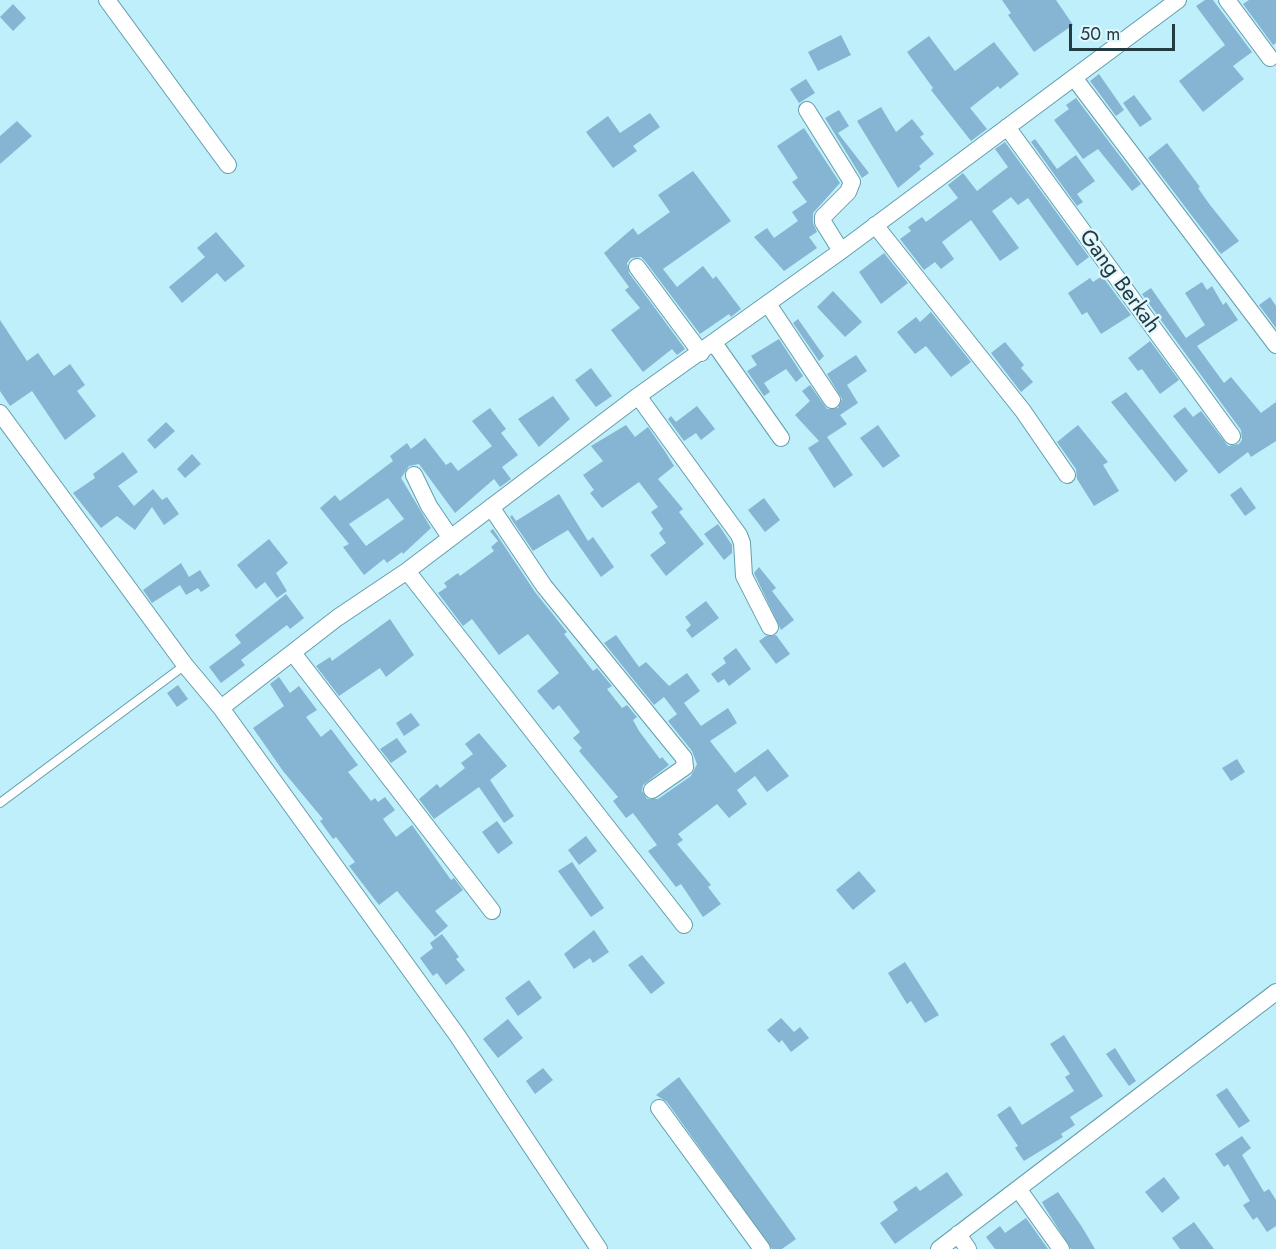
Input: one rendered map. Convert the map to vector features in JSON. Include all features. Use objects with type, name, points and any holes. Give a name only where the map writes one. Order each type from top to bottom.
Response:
[{"type":"street","points":[[107,0],[228,165]]},
{"type":"street","points":[[1227,0],[1270,58]]},
{"type":"street","points":[[221,708],[337,618],[407,571],[638,396],[842,251],[1075,79],[1176,1]]},
{"type":"street","points":[[1075,79],[1276,345]]},
{"type":"street","points":[[807,110],[852,182],[848,192],[823,217],[823,222],[842,251]]},
{"type":"street","name":"Gang Berkah","points":[[1007,127],[1232,436]]},
{"type":"street","points":[[875,225],[1009,393],[1067,475]]},
{"type":"street","points":[[637,267],[781,438]]},
{"type":"street","points":[[768,304],[832,400]]},
{"type":"street","points":[[638,396],[739,535],[742,543],[744,576],[770,627]]},
{"type":"street","points":[[0,413],[185,665],[221,708],[457,1035],[598,1249]]},
{"type":"street","points":[[414,475],[425,498],[450,537]]},
{"type":"street","points":[[491,507],[544,585],[684,758],[685,767],[652,790]]},
{"type":"street","points":[[407,571],[684,926]]},
{"type":"street","points":[[293,653],[492,911]]},
{"type":"street","points":[[939,1249],[1276,992]]},
{"type":"street","points":[[659,1108],[762,1249]]},
{"type":"street","points":[[1019,1190],[1061,1249]]},
{"type":"street","points":[[958,1234],[968,1249]]},
{"type":"lane","points":[[0,803],[185,665]]},
{"type":"building","points":[[1002,0],[1056,0],[1073,25],[1034,52],[1008,15],[1011,13]]},
{"type":"building","points":[[1205,0],[1213,0],[1252,52],[1233,66],[1244,79],[1203,112],[1179,81],[1225,45],[1196,6]]},
{"type":"building","points":[[1249,0],[1276,0],[1276,43],[1273,45],[1243,4]]},
{"type":"building","points":[[13,4],[26,18],[13,31],[0,17]]},
{"type":"building","points":[[841,35],[851,55],[818,71],[808,52]]},
{"type":"building","points":[[929,36],[955,71],[994,42],[1019,74],[1000,89],[998,86],[970,108],[987,129],[971,141],[931,90],[933,88],[907,52]]},
{"type":"building","points":[[1099,74],[1124,110],[1116,116],[1090,81]]},
{"type":"building","points":[[806,79],[815,93],[799,103],[790,89]]},
{"type":"building","points":[[1134,95],[1152,119],[1140,127],[1123,103]]},
{"type":"building","points":[[1076,98],[1141,184],[1132,191],[1098,149],[1083,159],[1054,120],[1069,109],[1066,105]]},
{"type":"building","points":[[881,107],[896,132],[912,119],[924,134],[920,137],[934,154],[919,166],[921,169],[898,188],[857,121]]},
{"type":"building","points":[[839,110],[849,126],[838,133],[869,173],[862,178],[825,118]]},
{"type":"building","points":[[650,113],[660,127],[633,146],[637,151],[613,168],[586,132],[608,116],[620,133]]},
{"type":"building","points":[[17,121],[32,136],[0,164],[0,136]]},
{"type":"building","points":[[804,128],[840,183],[813,213],[813,223],[817,232],[809,237],[817,248],[784,271],[754,237],[767,228],[774,238],[798,221],[792,212],[807,202],[792,182],[798,178],[777,146]]},
{"type":"building","points":[[1035,139],[1057,169],[1076,155],[1095,181],[1077,194],[1083,202],[1077,206],[1031,142]]},
{"type":"building","points":[[1005,142],[1089,257],[1077,266],[1028,198],[1018,205],[1011,197],[992,211],[1019,248],[1000,261],[971,220],[942,242],[954,259],[941,269],[935,262],[924,270],[900,239],[911,231],[908,227],[922,217],[926,222],[958,198],[948,185],[963,173],[977,191],[1008,167],[995,149]]},
{"type":"building","points":[[1167,143],[1200,187],[1198,188],[1210,205],[1239,241],[1221,254],[1148,158]]},
{"type":"building","points":[[693,171],[731,221],[663,269],[677,287],[703,266],[713,279],[716,276],[741,309],[731,317],[729,314],[700,334],[645,261],[641,257],[631,258],[627,263],[629,273],[685,349],[677,355],[672,349],[643,372],[611,330],[640,308],[625,290],[629,287],[604,253],[633,228],[638,235],[670,212],[658,195]]},
{"type":"building","points":[[216,232],[245,266],[225,282],[217,273],[182,303],[169,287],[205,257],[197,248]]},
{"type":"building","points":[[884,253],[908,283],[881,304],[859,272]]},
{"type":"building","points":[[1102,276],[1131,315],[1101,334],[1087,312],[1082,315],[1068,293],[1090,278],[1093,282]]},
{"type":"building","points":[[1202,282],[1207,290],[1212,286],[1223,305],[1226,302],[1238,320],[1197,346],[1224,383],[1231,377],[1261,413],[1276,402],[1276,441],[1251,457],[1248,452],[1219,474],[1173,416],[1185,407],[1193,417],[1201,411],[1228,446],[1239,444],[1242,440],[1241,430],[1142,294],[1151,288],[1186,338],[1205,325],[1185,293]]},
{"type":"building","points":[[833,291],[862,322],[845,337],[817,307]]},
{"type":"building","points":[[1270,297],[1276,306],[1276,328],[1259,305]]},
{"type":"building","points":[[931,312],[971,362],[951,377],[926,346],[915,354],[897,332],[916,317],[920,322]]},
{"type":"building","points":[[798,319],[824,356],[819,361],[793,323]]},
{"type":"building","points":[[0,320],[27,361],[38,353],[54,376],[70,364],[85,385],[77,391],[96,416],[65,440],[32,391],[10,406],[0,391]]},
{"type":"building","points":[[779,339],[803,376],[796,382],[786,369],[764,383],[770,392],[764,396],[747,371],[757,365],[751,356]]},
{"type":"building","points":[[1150,341],[1179,380],[1160,394],[1142,369],[1138,371],[1128,358]]},
{"type":"building","points":[[1005,342],[1024,365],[1021,368],[1033,382],[1021,392],[991,353]]},
{"type":"building","points":[[856,355],[867,371],[847,385],[858,403],[840,415],[847,424],[827,437],[853,475],[834,488],[808,448],[819,441],[795,415],[810,401],[802,391],[810,385],[827,409],[838,408],[842,399],[827,374]]},
{"type":"building","points":[[591,368],[612,396],[596,407],[575,380]]},
{"type":"building","points":[[1126,392],[1188,471],[1175,482],[1111,402]]},
{"type":"building","points":[[553,396],[570,419],[539,447],[518,419]]},
{"type":"building","points":[[697,406],[715,429],[701,440],[696,433],[684,441],[668,419],[671,416],[676,422]]},
{"type":"building","points":[[490,408],[506,429],[501,433],[518,455],[502,467],[511,479],[500,487],[494,479],[455,513],[419,464],[409,466],[401,478],[431,528],[403,554],[402,552],[387,563],[384,559],[364,575],[343,547],[349,544],[320,508],[335,495],[340,501],[393,461],[390,456],[407,443],[411,449],[425,438],[446,465],[451,462],[458,471],[492,446],[472,421]],"holes":[[[388,498],[404,519],[366,546],[349,524]]]},
{"type":"building","points":[[166,422],[175,431],[155,449],[147,440]]},
{"type":"building","points":[[626,425],[635,437],[648,427],[666,453],[674,466],[658,479],[683,509],[679,512],[704,544],[666,576],[650,555],[666,543],[659,533],[663,529],[651,512],[658,507],[639,482],[602,508],[590,493],[594,490],[583,475],[603,461],[591,446]]},
{"type":"building","points":[[878,425],[900,456],[883,468],[860,438]]},
{"type":"building","points":[[1078,425],[1108,462],[1103,465],[1119,491],[1094,506],[1077,479],[1076,469],[1057,442]]},
{"type":"building","points":[[123,452],[138,472],[118,486],[134,506],[153,489],[162,500],[167,497],[179,514],[164,525],[152,507],[135,530],[117,516],[101,528],[73,493],[95,478],[93,474]]},
{"type":"building","points":[[192,454],[201,464],[185,478],[177,469]]},
{"type":"building","points":[[1241,487],[1256,508],[1245,516],[1230,495]]},
{"type":"building","points":[[559,494],[588,541],[593,537],[614,567],[601,577],[568,530],[533,551],[510,517],[512,515],[516,521]]},
{"type":"building","points":[[764,498],[780,520],[765,532],[748,510]]},
{"type":"building","points":[[718,524],[732,545],[732,553],[724,560],[704,534]]},
{"type":"building","points":[[493,529],[535,592],[567,632],[564,634],[593,671],[597,668],[612,686],[607,689],[622,708],[627,705],[637,717],[633,720],[639,731],[660,759],[662,757],[669,765],[643,785],[642,791],[647,799],[658,799],[691,776],[697,764],[692,751],[668,721],[677,714],[664,697],[654,705],[604,643],[616,635],[639,667],[646,662],[669,686],[687,673],[700,691],[684,703],[701,726],[728,708],[737,723],[710,741],[735,773],[768,749],[789,776],[767,792],[755,776],[737,790],[747,804],[729,818],[717,804],[678,834],[683,840],[677,844],[711,885],[708,887],[721,904],[703,917],[681,884],[676,887],[648,851],[657,845],[633,813],[626,818],[613,801],[618,797],[579,751],[582,748],[573,738],[580,732],[559,705],[553,710],[537,691],[559,673],[528,634],[499,655],[472,619],[463,626],[438,593],[447,587],[444,583],[458,573],[460,576],[494,551],[491,547],[498,541],[490,531]]},
{"type":"building","points":[[269,539],[288,563],[276,573],[287,591],[277,598],[265,582],[256,589],[237,565]]},
{"type":"building","points":[[181,563],[189,577],[200,570],[210,586],[201,592],[198,588],[186,595],[180,585],[152,603],[143,590]]},
{"type":"building","points":[[759,567],[776,588],[772,591],[794,620],[781,630],[754,573]]},
{"type":"building","points":[[286,594],[304,618],[290,629],[287,625],[241,660],[245,665],[221,683],[209,667],[241,643],[235,635]]},
{"type":"building","points":[[706,601],[719,618],[692,638],[686,630],[691,625],[685,617]]},
{"type":"building","points":[[390,619],[414,655],[386,677],[380,668],[339,696],[316,666],[330,657],[332,661]]},
{"type":"building","points":[[776,635],[790,654],[776,664],[759,641],[766,636]]},
{"type":"building","points":[[736,648],[751,669],[729,686],[724,679],[718,683],[711,674],[726,663],[723,658]]},
{"type":"building","points":[[279,677],[290,693],[299,686],[317,710],[306,717],[321,737],[331,729],[358,765],[348,772],[371,801],[375,798],[378,802],[385,797],[395,810],[383,819],[396,837],[412,825],[451,880],[454,878],[463,890],[435,911],[448,926],[435,937],[397,891],[379,905],[349,866],[355,862],[336,837],[333,839],[320,821],[323,819],[283,771],[253,728],[284,706],[270,684]]},
{"type":"building","points":[[178,685],[188,699],[177,707],[167,693]]},
{"type":"building","points":[[411,713],[420,725],[404,736],[396,723]]},
{"type":"building","points":[[479,733],[507,766],[490,780],[514,816],[504,823],[479,787],[434,819],[419,799],[437,784],[440,788],[465,768],[461,763],[473,754],[465,744]]},
{"type":"building","points":[[397,738],[407,752],[391,763],[380,749]]},
{"type":"building","points":[[1237,759],[1245,772],[1231,781],[1222,768]]},
{"type":"building","points":[[497,821],[513,843],[498,854],[482,832]]},
{"type":"building","points":[[586,836],[597,851],[579,865],[568,850]]},
{"type":"building","points":[[572,862],[604,908],[591,917],[558,871]]},
{"type":"building","points":[[859,871],[876,891],[853,910],[836,890]]},
{"type":"building","points":[[594,930],[609,952],[593,963],[590,958],[574,969],[564,954]]},
{"type":"building","points":[[442,934],[459,957],[456,959],[465,970],[446,985],[437,973],[433,976],[420,958],[433,948],[430,943]]},
{"type":"building","points":[[642,955],[665,983],[651,994],[628,965]]},
{"type":"building","points":[[905,962],[939,1015],[925,1023],[911,1001],[907,1004],[888,973]]},
{"type":"building","points":[[529,980],[542,998],[518,1016],[505,998]]},
{"type":"building","points":[[781,1018],[794,1032],[800,1027],[809,1038],[791,1052],[782,1040],[779,1043],[767,1030]]},
{"type":"building","points":[[508,1019],[523,1038],[498,1058],[483,1039]]},
{"type":"building","points":[[1064,1035],[1103,1096],[1070,1117],[1075,1125],[1061,1134],[1063,1137],[1024,1161],[1015,1148],[1018,1146],[997,1115],[1010,1106],[1022,1125],[1074,1091],[1065,1077],[1070,1074],[1050,1044]]},
{"type":"building","points":[[1115,1048],[1136,1081],[1129,1086],[1106,1054]]},
{"type":"building","points":[[543,1068],[553,1080],[535,1094],[526,1081]]},
{"type":"building","points":[[679,1077],[796,1239],[782,1249],[772,1249],[667,1102],[656,1095]]},
{"type":"building","points":[[1227,1088],[1250,1121],[1239,1128],[1216,1095]]},
{"type":"building","points":[[1242,1136],[1251,1148],[1242,1155],[1264,1192],[1269,1189],[1276,1200],[1276,1226],[1267,1232],[1257,1217],[1253,1220],[1243,1205],[1250,1201],[1228,1164],[1224,1167],[1215,1154]]},
{"type":"building","points":[[947,1172],[963,1195],[895,1244],[880,1223],[898,1210],[893,1202],[916,1186],[920,1191]]},
{"type":"building","points":[[1164,1177],[1180,1198],[1162,1213],[1145,1192]]},
{"type":"building","points":[[1058,1192],[1095,1249],[1071,1249],[1042,1202]]},
{"type":"building","points":[[1026,1218],[1048,1249],[995,1249],[986,1237],[1000,1226],[1005,1233]]},
{"type":"building","points":[[1194,1222],[1214,1249],[1180,1249],[1172,1238]]}]
